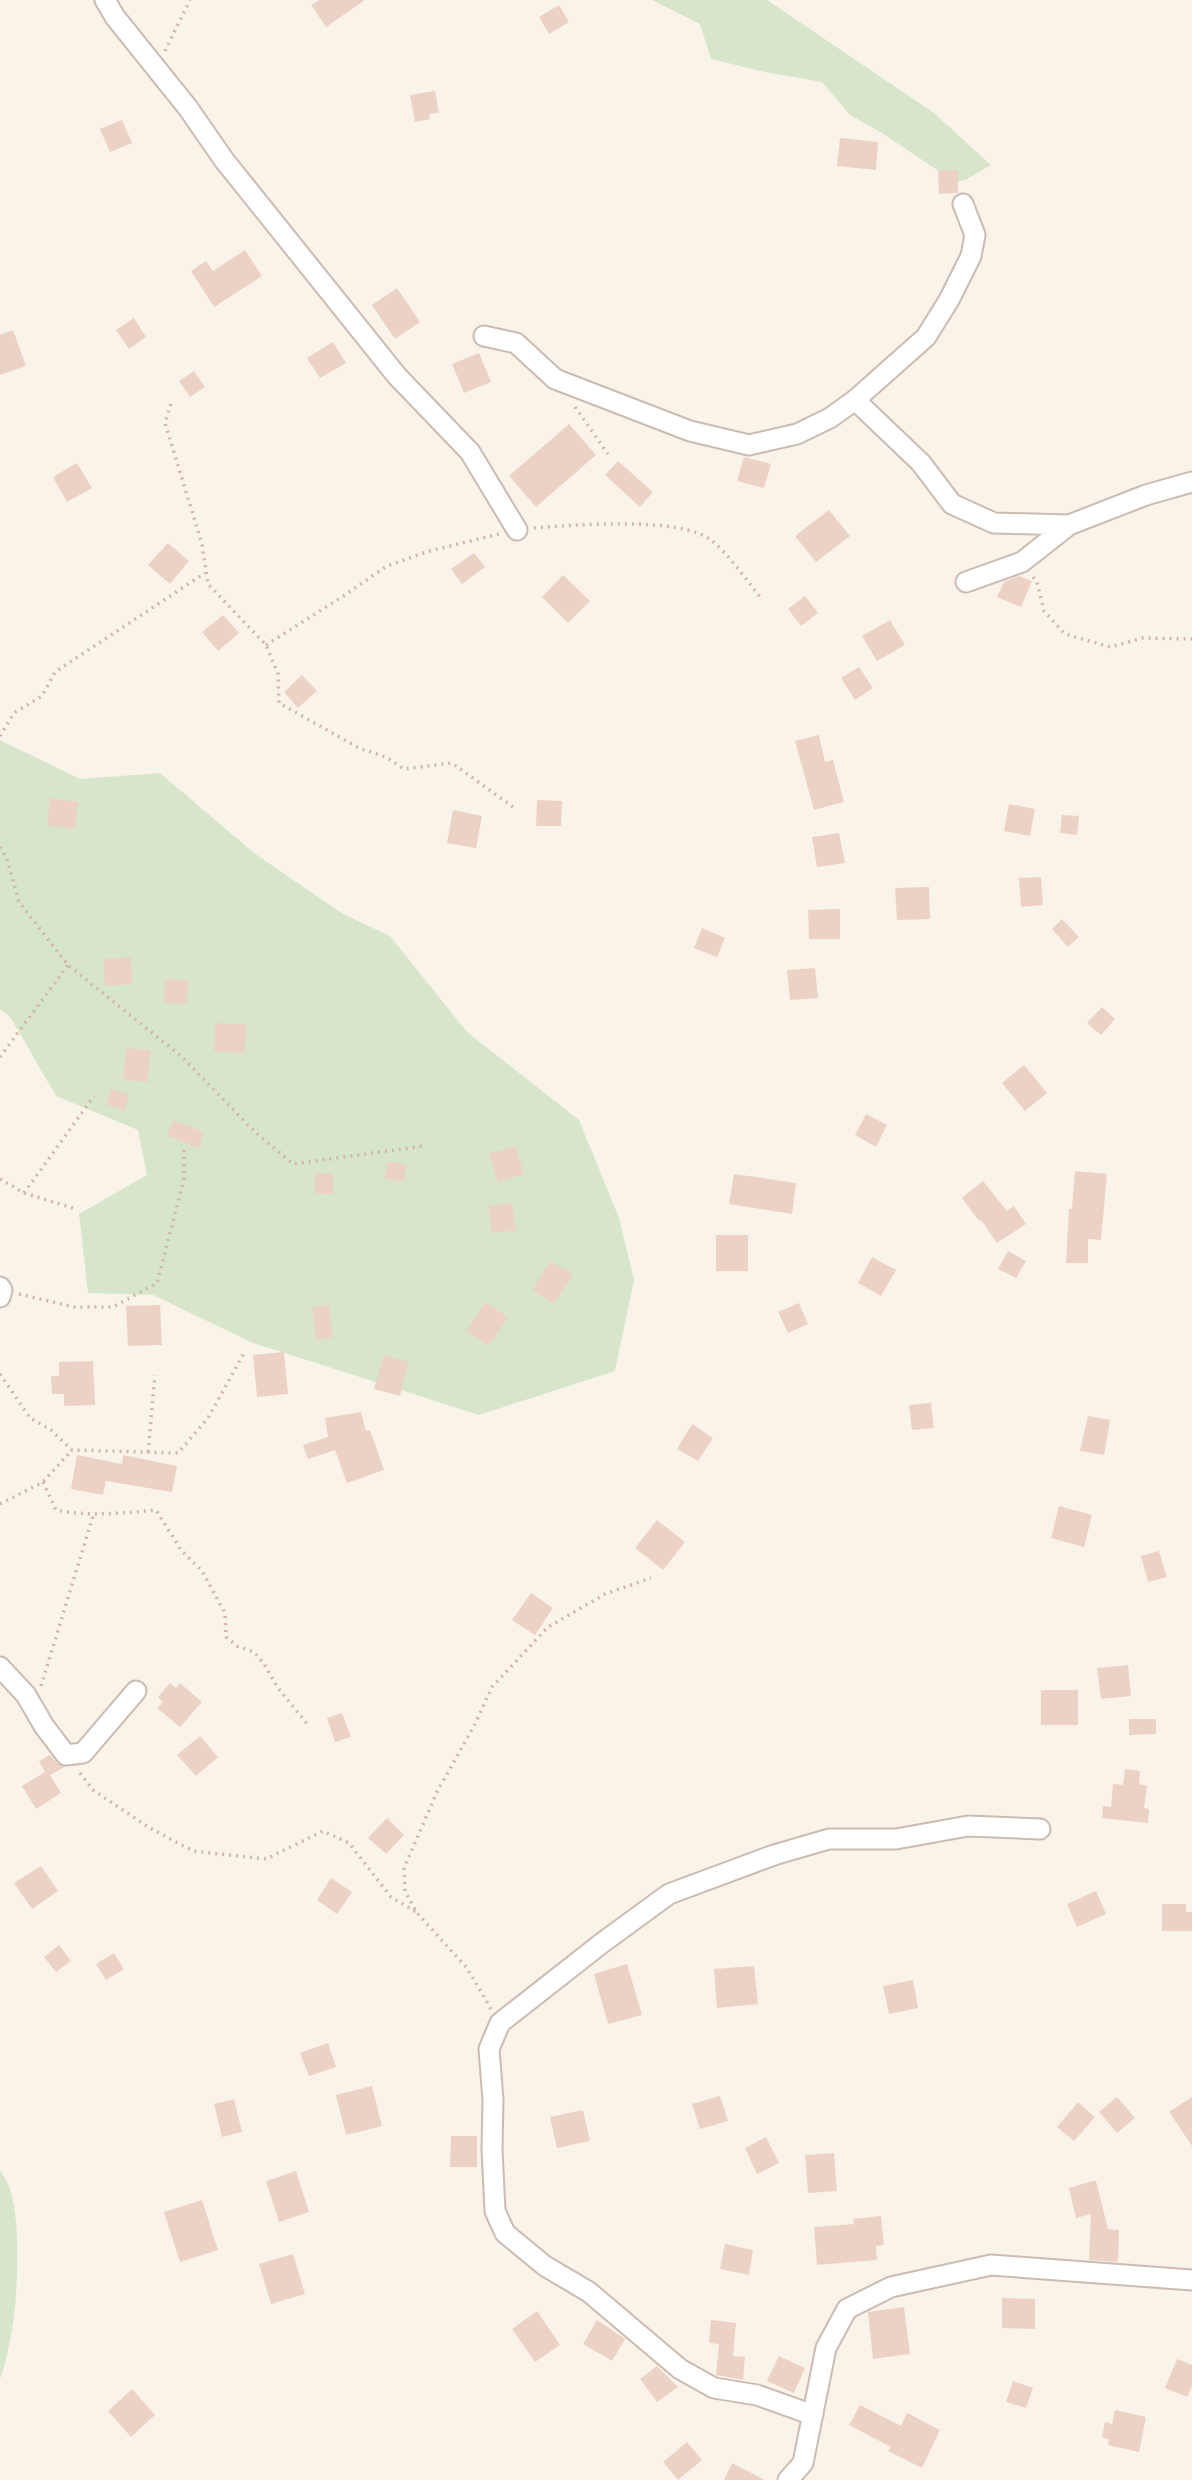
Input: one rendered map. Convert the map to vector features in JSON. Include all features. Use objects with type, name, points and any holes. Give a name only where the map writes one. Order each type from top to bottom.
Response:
[{"type":"street","points":[[105,0],[115,17],[188,108],[224,160],[397,376],[470,452],[517,530]]},
{"type":"street","points":[[484,336],[516,343],[555,379],[690,431],[749,445],[797,434],[830,418],[855,400],[926,337],[949,300],[971,256],[975,235],[963,204]]},
{"type":"street","points":[[855,400],[921,463],[952,504],[994,523],[1069,525]]},
{"type":"street","points":[[966,582],[1022,562],[1069,525],[1146,495],[1192,482]]},
{"type":"street","points":[[0,1667],[26,1695],[66,1755],[83,1753],[136,1691]]},
{"type":"street","points":[[813,2415],[757,2395],[713,2388],[680,2369],[589,2292],[545,2266],[505,2233],[495,2211],[493,2100],[489,2049],[500,2022],[602,1942],[669,1894],[774,1855],[830,1839],[896,1839],[968,1826],[1040,1829]]},
{"type":"street","points":[[788,2480],[803,2463],[826,2348],[848,2309],[891,2287],[991,2265],[1192,2280]]},
{"type":"path","points":[[156,69],[190,0]]},
{"type":"path","points":[[555,379],[608,454]]},
{"type":"path","points":[[171,404],[165,423],[202,544],[208,584],[266,646],[278,674],[279,703],[359,748],[386,757],[404,769],[452,763],[513,807]]},
{"type":"path","points":[[266,646],[387,566],[426,552],[517,530],[640,523],[687,530],[711,539],[761,598]]},
{"type":"path","points":[[1022,562],[1037,582],[1044,611],[1065,634],[1110,648],[1143,638],[1192,639]]},
{"type":"path","points":[[0,736],[14,713],[42,696],[55,672],[206,572]]},
{"type":"path","points":[[0,847],[7,859],[19,902],[68,965],[182,1057],[254,1130],[293,1164],[424,1146]]},
{"type":"path","points":[[0,1058],[68,965]]},
{"type":"path","points":[[24,1193],[94,1096]]},
{"type":"path","points":[[1,1291],[74,1307],[113,1307],[157,1283],[184,1179],[184,1148]]},
{"type":"path","points":[[0,1179],[24,1193],[76,1209]]},
{"type":"path","points":[[0,1374],[30,1418],[51,1430],[72,1450],[178,1453],[208,1418],[244,1353]]},
{"type":"path","points":[[148,1452],[155,1375]]},
{"type":"path","points":[[0,1504],[43,1482],[72,1450]]},
{"type":"path","points":[[43,1482],[56,1510],[93,1515],[156,1510],[181,1550],[202,1570],[225,1613],[226,1637],[237,1646],[254,1652],[278,1688],[308,1725]]},
{"type":"path","points":[[36,1712],[93,1515]]},
{"type":"path","points":[[500,2022],[467,1968],[417,1913],[405,1891],[404,1868],[437,1793],[475,1724],[492,1686],[548,1628],[605,1594],[651,1578]]},
{"type":"path","points":[[66,1755],[93,1790],[148,1827],[193,1852],[266,1859],[323,1831],[349,1843],[391,1897],[417,1913]]},
{"type":"green space","points":[[652,0],[767,0],[934,113],[991,165],[965,180],[955,182],[850,115],[822,82],[711,59],[700,24]]},
{"type":"green space","points":[[0,740],[80,779],[160,773],[254,853],[343,914],[390,936],[467,1032],[579,1120],[619,1218],[634,1280],[615,1371],[479,1415],[253,1343],[153,1295],[88,1293],[79,1214],[147,1175],[138,1130],[56,1096],[11,1018],[0,1009]]},
{"type":"green space","points":[[0,2170],[9,2186],[14,2208],[17,2284],[11,2337],[0,2379]]},
{"type":"building","points":[[319,0],[365,0],[326,27],[311,5]]},
{"type":"building","points":[[559,5],[569,22],[549,34],[539,17]]},
{"type":"building","points":[[435,91],[439,113],[429,114],[430,119],[415,122],[410,95]]},
{"type":"building","points":[[122,120],[132,143],[110,152],[100,129]]},
{"type":"building","points":[[840,138],[878,142],[876,170],[837,166]]},
{"type":"building","points":[[958,170],[958,193],[939,194],[938,171]]},
{"type":"building","points":[[245,250],[262,276],[214,307],[191,271],[206,261],[213,271]]},
{"type":"building","points":[[397,288],[420,322],[395,339],[372,305]]},
{"type":"building","points":[[134,318],[146,337],[129,349],[116,330]]},
{"type":"building","points":[[13,330],[26,366],[0,375],[0,335]]},
{"type":"building","points":[[333,342],[346,363],[320,378],[307,358]]},
{"type":"building","points":[[479,353],[491,382],[464,393],[452,364]]},
{"type":"building","points":[[194,371],[205,387],[190,397],[179,381]]},
{"type":"building","points":[[569,424],[596,455],[536,507],[509,476]]},
{"type":"building","points":[[744,457],[771,464],[764,488],[737,481]]},
{"type":"building","points":[[618,461],[653,492],[640,507],[605,475]]},
{"type":"building","points":[[77,463],[92,488],[67,502],[53,477]]},
{"type":"building","points":[[829,510],[850,536],[816,562],[795,536]]},
{"type":"building","points":[[168,543],[189,561],[170,584],[148,565]]},
{"type":"building","points":[[474,553],[485,567],[462,584],[451,569]]},
{"type":"building","points":[[563,575],[590,601],[568,623],[542,597]]},
{"type":"building","points":[[1019,576],[1032,581],[1021,607],[997,597],[1004,582]]},
{"type":"building","points":[[805,596],[818,613],[801,626],[788,609]]},
{"type":"building","points":[[223,615],[239,633],[218,651],[202,632]]},
{"type":"building","points":[[890,620],[905,645],[877,661],[862,636]]},
{"type":"building","points":[[859,667],[873,688],[855,700],[841,678]]},
{"type":"building","points":[[302,675],[317,691],[298,708],[284,692]]},
{"type":"building","points":[[819,735],[825,762],[833,760],[844,802],[814,810],[795,741]]},
{"type":"building","points":[[50,798],[78,802],[75,829],[47,826]]},
{"type":"building","points":[[537,800],[562,801],[561,826],[536,826]]},
{"type":"building","points":[[1009,804],[1035,809],[1030,836],[1004,831]]},
{"type":"building","points":[[453,810],[482,816],[476,848],[447,843]]},
{"type":"building","points":[[1062,815],[1079,816],[1077,835],[1060,833]]},
{"type":"building","points":[[839,833],[845,863],[817,867],[812,837]]},
{"type":"building","points":[[1041,877],[1043,905],[1021,907],[1019,878]]},
{"type":"building","points":[[929,887],[930,919],[897,920],[895,888]]},
{"type":"building","points":[[840,909],[840,939],[809,939],[808,910]]},
{"type":"building","points":[[1062,919],[1079,937],[1068,947],[1052,929]]},
{"type":"building","points":[[702,928],[725,938],[717,957],[694,948]]},
{"type":"building","points":[[131,957],[132,984],[105,986],[103,959]]},
{"type":"building","points":[[815,968],[818,998],[790,1000],[787,970]]},
{"type":"building","points":[[165,979],[188,980],[187,1004],[164,1003]]},
{"type":"building","points":[[1102,1007],[1115,1019],[1101,1035],[1087,1023]]},
{"type":"building","points":[[215,1023],[246,1024],[245,1053],[214,1052]]},
{"type":"building","points":[[126,1048],[150,1050],[148,1082],[123,1080]]},
{"type":"building","points":[[1024,1065],[1047,1093],[1025,1111],[1002,1083]]},
{"type":"building","points":[[110,1089],[129,1094],[125,1110],[106,1105]]},
{"type":"building","points":[[866,1114],[887,1125],[876,1147],[855,1135]]},
{"type":"building","points":[[173,1120],[204,1132],[199,1148],[167,1136]]},
{"type":"building","points":[[515,1146],[524,1174],[498,1182],[489,1154]]},
{"type":"building","points":[[388,1161],[407,1165],[403,1182],[384,1178]]},
{"type":"building","points":[[1075,1171],[1107,1174],[1101,1240],[1088,1239],[1088,1263],[1066,1263],[1069,1209],[1072,1209]]},
{"type":"building","points":[[315,1173],[333,1173],[333,1194],[315,1194]]},
{"type":"building","points":[[734,1174],[796,1183],[792,1214],[729,1204]]},
{"type":"building","points":[[983,1181],[1007,1211],[1014,1206],[1026,1224],[997,1243],[962,1198]]},
{"type":"building","points":[[512,1203],[516,1230],[492,1233],[488,1206]]},
{"type":"building","points":[[716,1235],[748,1235],[748,1271],[716,1271]]},
{"type":"building","points":[[1008,1251],[1026,1261],[1016,1278],[998,1269]]},
{"type":"building","points":[[872,1257],[896,1270],[881,1296],[858,1283]]},
{"type":"building","points":[[551,1261],[573,1275],[554,1304],[532,1290]]},
{"type":"building","points":[[485,1302],[508,1317],[489,1346],[466,1331]]},
{"type":"building","points":[[799,1303],[808,1324],[788,1333],[778,1312]]},
{"type":"building","points":[[160,1305],[162,1345],[128,1346],[126,1306]]},
{"type":"building","points":[[329,1305],[333,1337],[316,1340],[312,1307]]},
{"type":"building","points":[[284,1352],[288,1394],[257,1397],[253,1355]]},
{"type":"building","points":[[384,1355],[409,1362],[400,1396],[374,1389]]},
{"type":"building","points":[[93,1361],[95,1405],[64,1406],[64,1394],[52,1394],[51,1376],[59,1376],[59,1362]]},
{"type":"building","points":[[931,1403],[934,1428],[912,1430],[909,1405]]},
{"type":"building","points":[[361,1412],[366,1431],[370,1430],[384,1470],[347,1483],[335,1450],[308,1459],[303,1445],[328,1437],[325,1418]]},
{"type":"building","points":[[1088,1416],[1110,1420],[1104,1455],[1080,1451]]},
{"type":"building","points":[[692,1424],[713,1438],[698,1461],[677,1449]]},
{"type":"building","points":[[77,1455],[122,1464],[123,1455],[177,1466],[172,1492],[106,1481],[103,1495],[71,1489]]},
{"type":"building","points":[[1059,1506],[1092,1515],[1084,1547],[1051,1538]]},
{"type":"building","points":[[657,1520],[685,1542],[663,1570],[635,1548]]},
{"type":"building","points":[[1159,1551],[1167,1577],[1148,1582],[1141,1556]]},
{"type":"building","points":[[531,1593],[553,1608],[535,1635],[512,1620]]},
{"type":"building","points":[[1128,1665],[1131,1696],[1101,1699],[1097,1668]]},
{"type":"building","points":[[170,1683],[176,1688],[180,1683],[202,1702],[180,1727],[157,1708],[163,1702],[158,1697]]},
{"type":"building","points":[[1041,1690],[1078,1690],[1078,1725],[1041,1725]]},
{"type":"building","points":[[342,1713],[351,1737],[335,1742],[327,1718]]},
{"type":"building","points":[[1129,1719],[1156,1719],[1156,1734],[1129,1735]]},
{"type":"building","points":[[200,1736],[218,1757],[196,1776],[177,1755]]},
{"type":"building","points":[[50,1755],[65,1767],[50,1775],[61,1793],[36,1809],[22,1786],[45,1772],[39,1761]]},
{"type":"building","points":[[1125,1769],[1140,1771],[1139,1784],[1147,1786],[1144,1808],[1149,1809],[1148,1823],[1102,1818],[1103,1806],[1111,1807],[1113,1784],[1123,1785]]},
{"type":"building","points":[[387,1818],[404,1835],[386,1854],[368,1838]]},
{"type":"building","points":[[41,1866],[58,1891],[32,1909],[14,1883]]},
{"type":"building","points":[[331,1878],[352,1892],[337,1914],[317,1900]]},
{"type":"building","points":[[1096,1891],[1106,1914],[1077,1927],[1067,1904]]},
{"type":"building","points":[[1162,1904],[1186,1904],[1186,1912],[1192,1912],[1192,1931],[1162,1931]]},
{"type":"building","points":[[59,1945],[71,1961],[56,1972],[44,1957]]},
{"type":"building","points":[[114,1953],[124,1969],[106,1980],[96,1964]]},
{"type":"building","points":[[627,1964],[642,2015],[608,2024],[594,1974]]},
{"type":"building","points":[[754,1966],[758,2004],[717,2008],[714,1969]]},
{"type":"building","points":[[913,1980],[918,2008],[889,2014],[883,1986]]},
{"type":"building","points":[[328,2043],[336,2067],[309,2076],[300,2053]]},
{"type":"building","points":[[372,2086],[382,2126],[346,2135],[336,2095]]},
{"type":"building","points":[[720,2096],[728,2121],[700,2129],[692,2104]]},
{"type":"building","points":[[1117,2097],[1135,2118],[1117,2133],[1099,2112]]},
{"type":"building","points":[[1192,2097],[1192,2146],[1169,2112]]},
{"type":"building","points":[[234,2099],[242,2132],[222,2137],[214,2104]]},
{"type":"building","points":[[1078,2102],[1095,2117],[1074,2141],[1057,2127]]},
{"type":"building","points":[[583,2110],[590,2141],[557,2148],[550,2117]]},
{"type":"building","points":[[451,2136],[477,2136],[477,2167],[450,2167]]},
{"type":"building","points":[[766,2137],[779,2163],[757,2174],[745,2148]]},
{"type":"building","points":[[834,2153],[837,2191],[808,2193],[805,2155]]},
{"type":"building","points":[[296,2171],[309,2212],[279,2222],[266,2181]]},
{"type":"building","points":[[1096,2181],[1108,2229],[1119,2230],[1118,2262],[1089,2260],[1091,2214],[1076,2218],[1069,2188]]},
{"type":"building","points":[[202,2200],[218,2250],[180,2262],[164,2212]]},
{"type":"building","points":[[881,2216],[884,2245],[876,2246],[877,2260],[817,2265],[814,2227],[854,2224],[853,2219]]},
{"type":"building","points":[[725,2244],[753,2250],[749,2275],[720,2269]]},
{"type":"building","points":[[293,2254],[305,2294],[271,2304],[259,2264]]},
{"type":"building","points":[[1002,2298],[1035,2299],[1035,2329],[1002,2328]]},
{"type":"building","points":[[904,2307],[910,2354],[873,2359],[868,2312]]},
{"type":"building","points":[[537,2311],[560,2345],[535,2362],[512,2329]]},
{"type":"building","points":[[597,2320],[625,2339],[612,2361],[583,2344]]},
{"type":"building","points":[[711,2320],[736,2323],[733,2356],[745,2357],[743,2380],[716,2375],[719,2344],[709,2343]]},
{"type":"building","points":[[779,2356],[805,2368],[794,2393],[767,2381]]},
{"type":"building","points":[[1177,2359],[1192,2365],[1192,2386],[1187,2397],[1165,2388]]},
{"type":"building","points":[[657,2366],[678,2387],[657,2402],[640,2379]]},
{"type":"building","points":[[1013,2381],[1033,2388],[1026,2408],[1006,2402]]},
{"type":"building","points":[[132,2389],[155,2415],[131,2437],[108,2411]]},
{"type":"building","points":[[860,2405],[901,2426],[907,2413],[940,2430],[922,2468],[888,2451],[891,2447],[849,2425]]},
{"type":"building","points":[[1115,2410],[1146,2417],[1139,2452],[1108,2445],[1109,2439],[1102,2438],[1105,2422],[1112,2424]]},
{"type":"building","points":[[687,2442],[702,2460],[678,2480],[663,2462]]},
{"type":"building","points":[[732,2463],[765,2480],[724,2480]]}]
